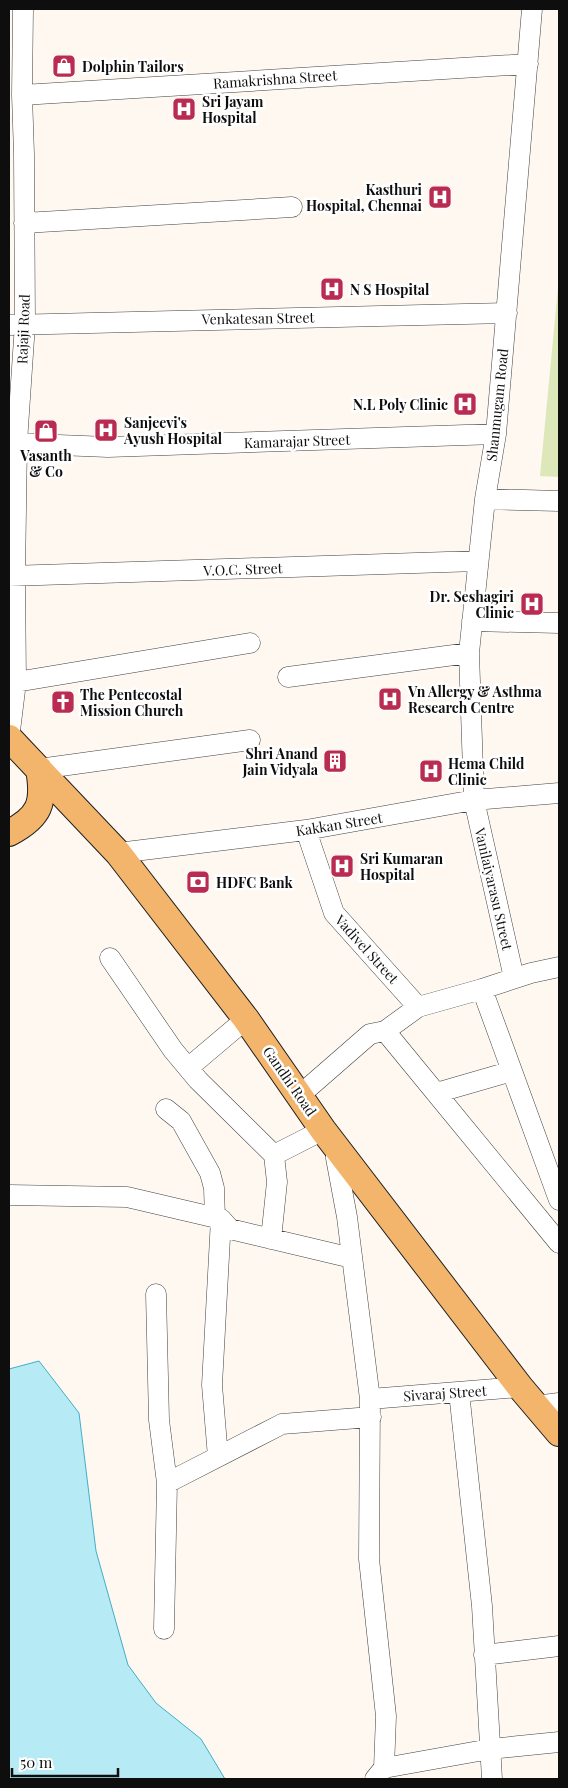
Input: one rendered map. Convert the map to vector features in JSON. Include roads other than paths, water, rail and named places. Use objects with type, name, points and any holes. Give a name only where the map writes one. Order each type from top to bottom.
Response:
[{"type":"main road","name":"Gandhi Road","points":[[9,739],[118,853],[246,1019],[330,1138],[538,1399],[559,1433]]},
{"type":"main road","points":[[9,833],[25,825],[36,812],[41,790],[39,769]]},
{"type":"street","name":"Rajaji Road","points":[[9,739],[16,682],[12,576],[13,443],[17,324],[24,223],[16,154],[22,95],[22,9]]},
{"type":"street","name":"Shanmugam Road","points":[[474,800],[470,654],[472,621],[484,498],[496,434],[532,9]]},
{"type":"street","name":"Ramakrishna Street","points":[[22,95],[528,64]]},
{"type":"street","points":[[24,223],[292,207]]},
{"type":"street","name":"Venkatesan Street","points":[[17,324],[507,313]]},
{"type":"street","name":"Kamarajar Street","points":[[13,443],[108,448],[496,434]]},
{"type":"street","points":[[484,498],[559,501]]},
{"type":"street","name":"V.O.C. Street","points":[[12,576],[478,561]]},
{"type":"street","points":[[472,621],[559,623]]},
{"type":"street","points":[[16,682],[250,643]]},
{"type":"street","points":[[288,676],[470,654]]},
{"type":"street","points":[[39,769],[250,740]]},
{"type":"street","name":"Kakkan Street","points":[[118,853],[306,830],[474,800],[559,793]]},
{"type":"street","name":"Vanilaiyarasu Street","points":[[474,800],[514,978]]},
{"type":"street","name":"Vadivel Street","points":[[306,830],[334,914],[418,1007]]},
{"type":"street","points":[[110,958],[173,1050],[228,1111],[274,1155],[278,1182],[272,1239]]},
{"type":"street","points":[[300,1095],[370,1034],[385,1031],[418,1007],[559,966]]},
{"type":"street","points":[[482,989],[559,1200]]},
{"type":"street","points":[[188,1068],[246,1019]]},
{"type":"street","points":[[385,1031],[559,1243]]},
{"type":"street","points":[[436,1093],[512,1071]]},
{"type":"street","points":[[166,1109],[182,1121],[210,1173],[214,1188],[218,1218],[212,1385],[218,1457]]},
{"type":"street","points":[[274,1155],[330,1138],[336,1158],[347,1216],[370,1408],[369,1558],[386,1716],[380,1773],[490,1749],[559,1742]]},
{"type":"street","points":[[9,1195],[127,1197],[218,1218],[230,1229],[352,1258]]},
{"type":"street","points":[[156,1294],[158,1420],[167,1484],[164,1629]]},
{"type":"street","points":[[459,1392],[482,1606],[492,1779]]},
{"type":"street","name":"Sivaraj Street","points":[[167,1484],[282,1424],[459,1392],[538,1399]]},
{"type":"street","points":[[484,1656],[559,1646]]},
{"type":"water","points":[[39,1361],[79,1413],[96,1551],[128,1665],[156,1703],[201,1739],[225,1779],[9,1779],[9,1369]]},
{"type":"place","name":"Dolphin Tailors","points":[[64,66]]},
{"type":"place","name":"Sri Jayam Hospital","points":[[184,109]]},
{"type":"place","name":"Kasthuri Hospital, Chennai","points":[[440,197]]},
{"type":"place","name":"N S Hospital","points":[[332,289]]},
{"type":"place","name":"N.L Poly Clinic","points":[[465,404]]},
{"type":"place","name":"Sanjeevi's Ayush Hospital","points":[[106,430]]},
{"type":"place","name":"Vasanth & Co","points":[[46,431]]},
{"type":"place","name":"Dr. Seshagiri Clinic","points":[[532,604]]},
{"type":"place","name":"Vn Allergy & Asthma Research Centre","points":[[390,699]]},
{"type":"place","name":"The Pentecostal Mission Church","points":[[63,702]]},
{"type":"place","name":"Shri Anand Jain Vidyala","points":[[335,761]]},
{"type":"place","name":"Hema Child Clinic","points":[[431,771]]},
{"type":"place","name":"Sri Kumaran Hospital","points":[[342,866]]},
{"type":"place","name":"HDFC Bank","points":[[198,882]]}]
